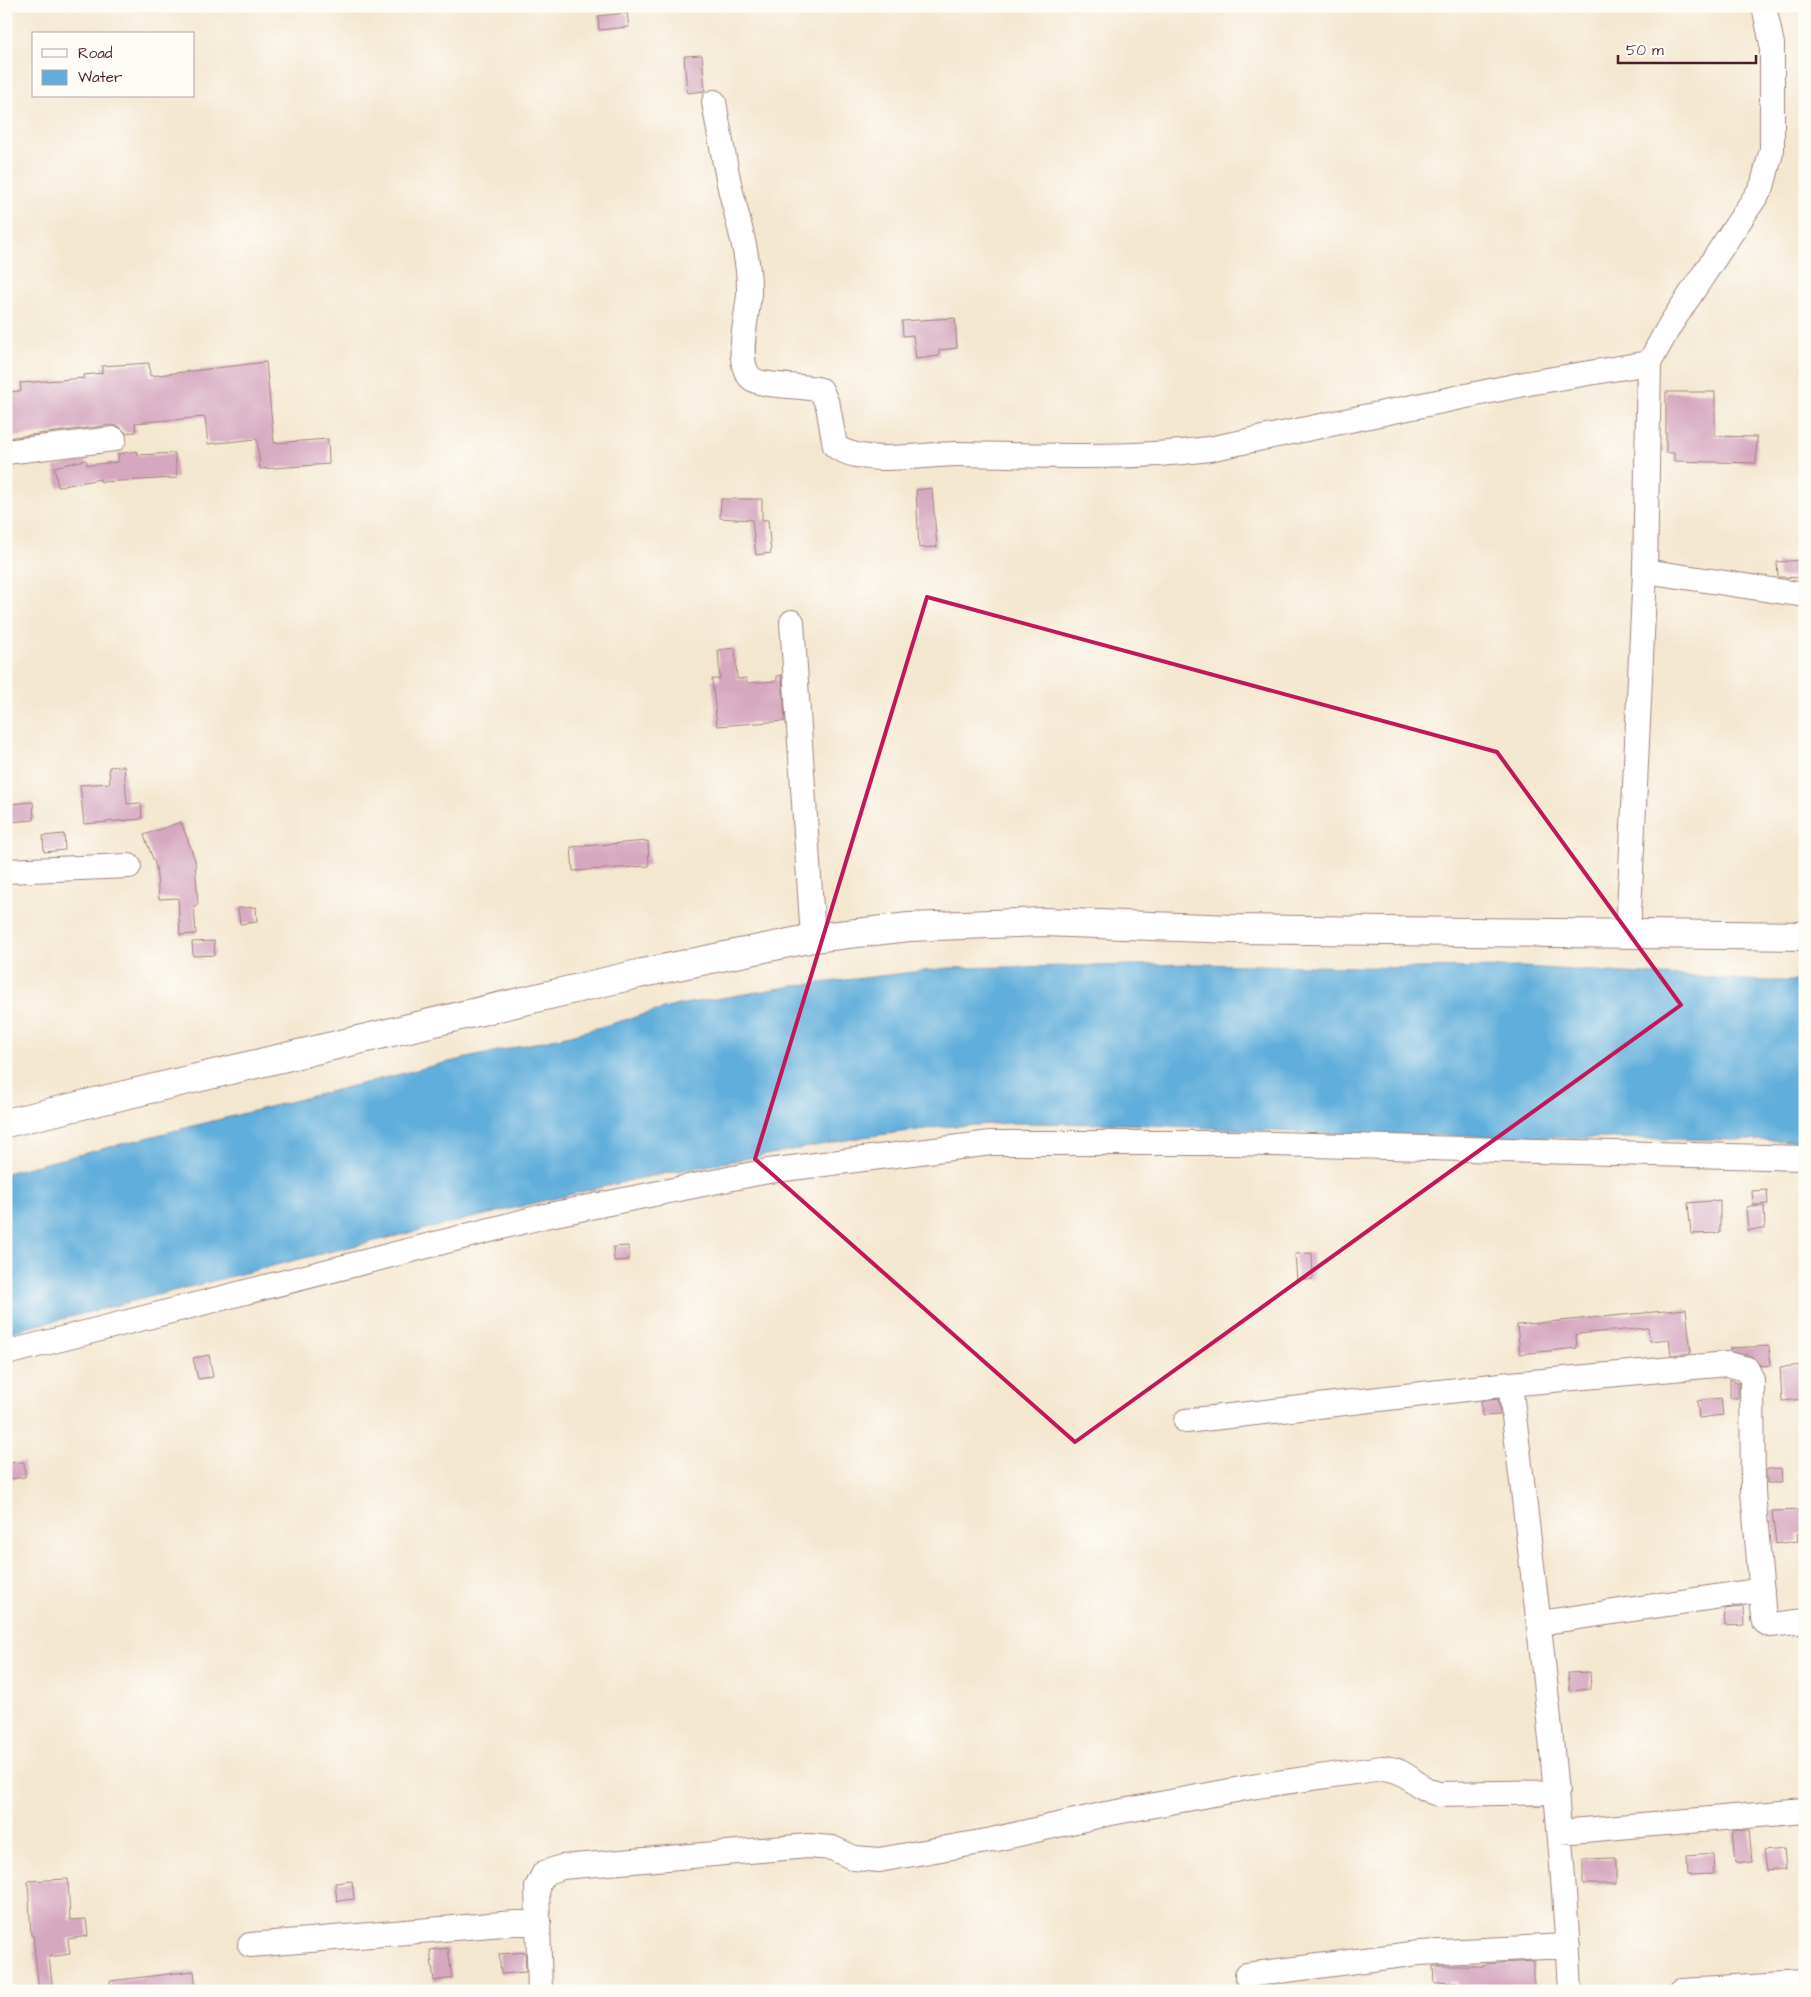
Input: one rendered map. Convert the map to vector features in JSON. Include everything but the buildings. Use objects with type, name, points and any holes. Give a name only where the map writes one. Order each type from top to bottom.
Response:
[{"type":"main road","points":[[6,1123],[638,974],[813,938],[909,927],[1043,922],[1233,929],[1805,936]]},
{"type":"street","points":[[1628,934],[1645,571],[1649,363],[1670,325],[1762,187],[1770,166],[1772,149],[1772,44],[1764,6]]},
{"type":"street","points":[[714,102],[741,235],[749,291],[743,353],[744,369],[751,379],[763,384],[808,386],[821,390],[828,406],[835,446],[844,453],[914,457],[954,454],[1157,456],[1209,449],[1529,383],[1649,363]]},
{"type":"street","points":[[6,452],[114,439]]},
{"type":"street","points":[[1645,571],[1805,596]]},
{"type":"street","points":[[792,622],[813,938]]},
{"type":"street","points":[[6,871],[129,866]]},
{"type":"street","points":[[6,1353],[544,1216],[768,1172],[991,1143],[1234,1143],[1805,1158]]},
{"type":"street","points":[[1186,1421],[1510,1384],[1727,1364],[1746,1368],[1752,1380],[1754,1492],[1765,1622],[1770,1625],[1805,1621]]},
{"type":"street","points":[[1510,1384],[1557,1792],[1570,1991]]},
{"type":"street","points":[[1539,1623],[1762,1590]]},
{"type":"street","points":[[540,1991],[537,1887],[544,1873],[562,1866],[808,1846],[832,1848],[854,1858],[879,1860],[992,1840],[1106,1814],[1257,1786],[1382,1768],[1396,1769],[1427,1791],[1438,1794],[1557,1792]]},
{"type":"street","points":[[1560,1832],[1805,1811]]},
{"type":"street","points":[[250,1945],[538,1921]]},
{"type":"street","points":[[1247,1975],[1419,1953],[1568,1946]]},
{"type":"street","points":[[1682,1991],[1805,1984]]},
{"type":"highlighted area","points":[[927,597],[1497,752],[1681,1005],[1075,1442],[755,1159]]},
{"type":"water","points":[[1198,964],[1413,968],[1523,967],[1765,981],[1805,981],[1805,1141],[1335,1134],[1130,1124],[1010,1123],[941,1127],[863,1137],[636,1179],[308,1257],[6,1333],[6,1173],[440,1064],[575,1034],[678,1005],[794,986],[949,968]]}]
